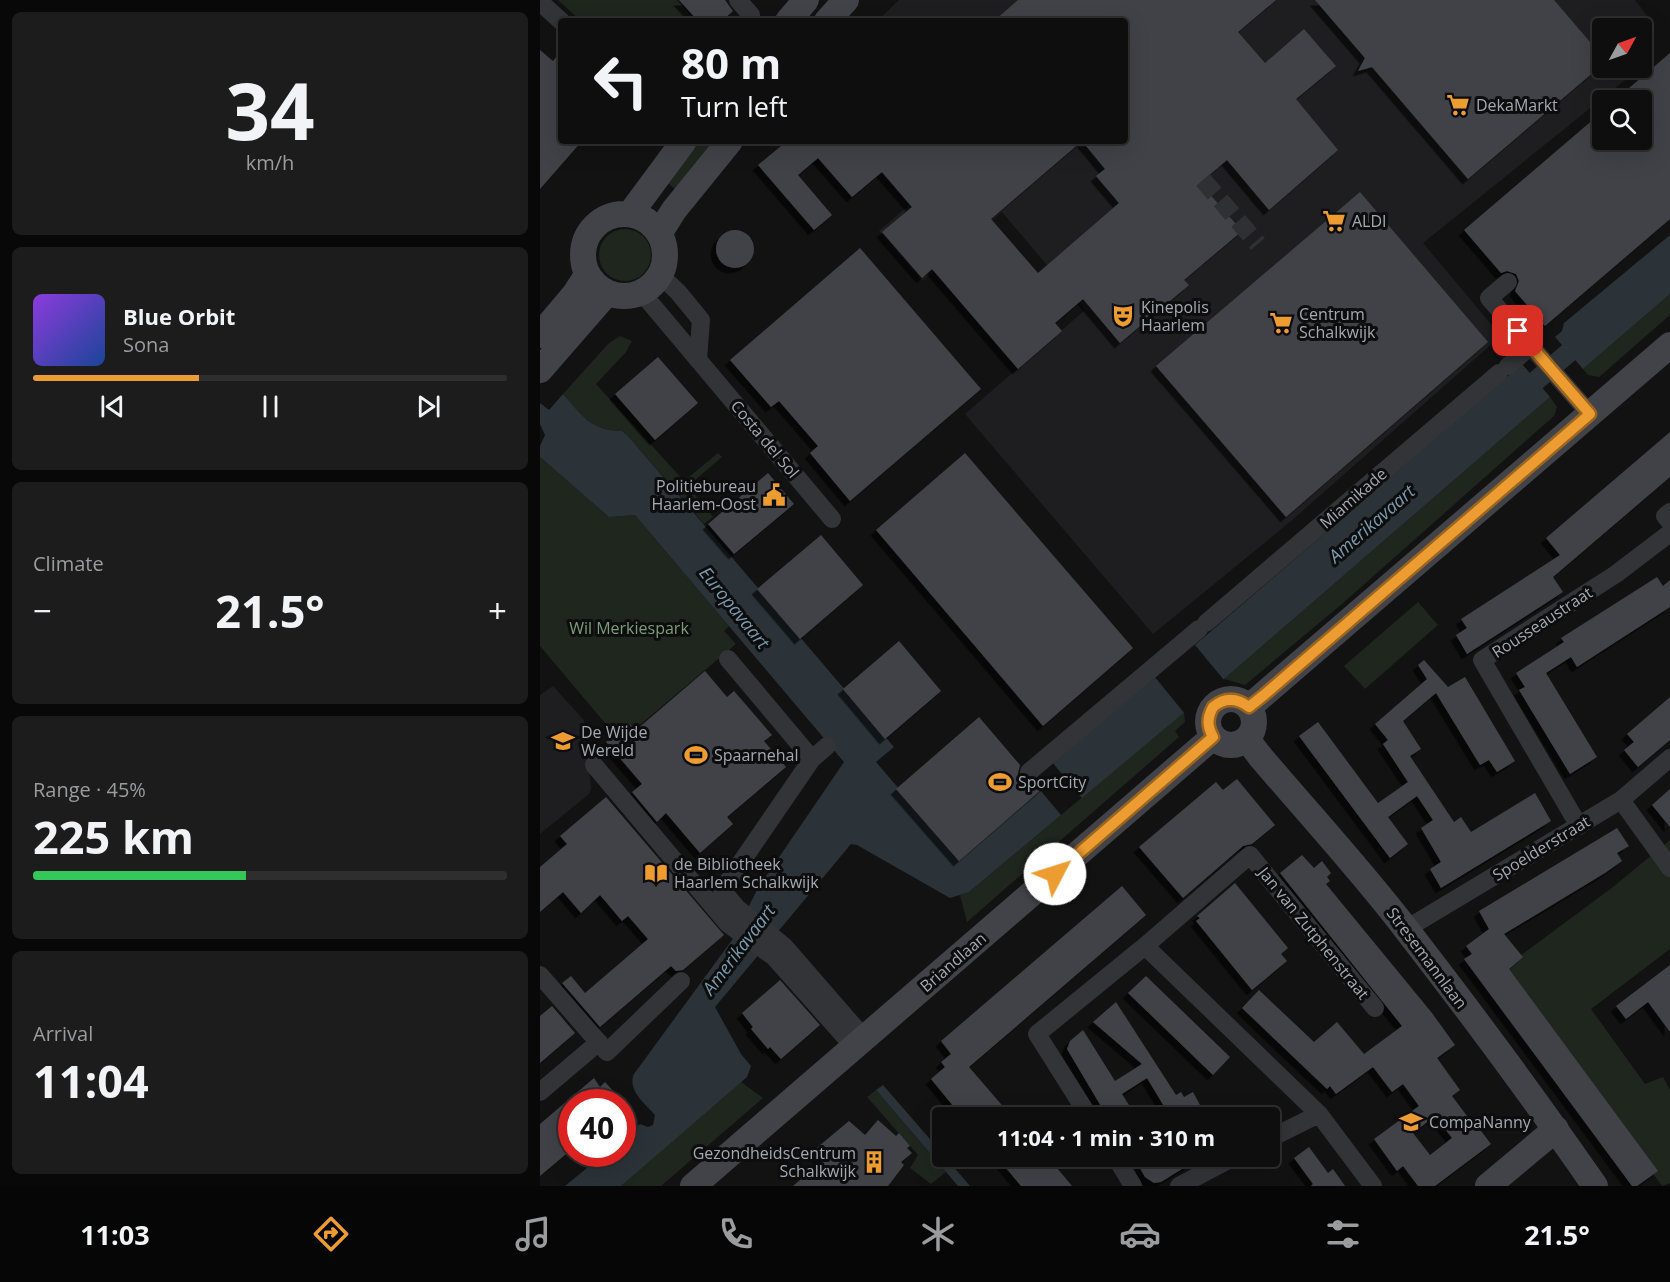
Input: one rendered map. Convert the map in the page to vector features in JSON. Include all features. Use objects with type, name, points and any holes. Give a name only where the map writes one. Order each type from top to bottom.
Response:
[{"type":"street","points":[[738,0],[751,15]]},
{"type":"street","points":[[791,18],[806,0]]},
{"type":"street","points":[[830,18],[846,0]]},
{"type":"street","points":[[540,2],[558,18]]},
{"type":"street","points":[[630,214],[682,144]]},
{"type":"street","points":[[659,234],[674,210],[728,144]]},
{"type":"street","points":[[630,214],[642,218],[652,224],[659,234],[666,254],[660,275],[653,285],[631,296],[618,296],[607,293],[592,282],[583,264],[585,241],[590,231],[608,217],[630,214]]},
{"type":"street","points":[[540,335],[574,295],[587,274]]},
{"type":"street","points":[[660,275],[678,292],[701,320],[698,359]]},
{"type":"street","points":[[1508,282],[1489,298],[1590,414]]},
{"type":"street","name":"Costa del Sol","points":[[642,292],[832,519]]},
{"type":"street","points":[[540,370],[607,293]]},
{"type":"street","name":"Miamikade","points":[[1029,772],[1503,369],[1533,348]]},
{"type":"street","points":[[1249,707],[1590,414],[1668,350]]},
{"type":"street","points":[[1670,512],[1665,516],[1670,522]]},
{"type":"street","name":"Rousseaustraat","points":[[1579,826],[1482,660],[1616,574],[1670,533]]},
{"type":"street","points":[[728,659],[813,759]]},
{"type":"street","points":[[1235,699],[1249,707],[1254,720],[1252,734],[1247,739],[1234,746],[1219,742],[1213,737],[1208,722],[1213,707],[1220,702],[1235,699]]},
{"type":"street","name":"Briandlaan","points":[[693,1186],[1213,737]]},
{"type":"street","name":"Stresemannlaan","points":[[1247,739],[1359,870],[1406,929],[1556,1129],[1595,1186]]},
{"type":"street","points":[[733,916],[722,890],[813,759],[827,746]]},
{"type":"street","name":"Spoelderstraat","points":[[1406,929],[1621,800],[1670,758]]},
{"type":"street","points":[[594,765],[733,916],[779,952],[859,1042]]},
{"type":"street","points":[[1621,800],[1670,868]]},
{"type":"street","name":"Jan van Zutphenstraat","points":[[1083,1107],[1037,1034],[1250,855],[1375,1008]]},
{"type":"street","points":[[1144,946],[1319,1114],[1373,1186]]},
{"type":"street","points":[[540,975],[607,1052],[681,981]]},
{"type":"street","points":[[540,1092],[599,1042]]},
{"type":"street","points":[[1280,1134],[1319,1114]]},
{"type":"street","points":[[1488,1186],[1556,1129]]},
{"type":"street","points":[[1122,1167],[1134,1186]]},
{"type":"street","points":[[1179,1186],[1215,1167]]},
{"type":"shaded area","name":"Centrum Schalkwijk","points":[[899,0],[1635,0],[1649,18],[1592,18],[1592,78],[1628,78],[1613,90],[1592,90],[1592,107],[1423,243],[1501,336],[1290,522],[1153,634],[965,414],[1085,310],[1002,212],[922,281],[879,231],[909,205],[857,144],[1128,144],[1128,18],[880,18]]},
{"type":"shaded area","name":"De Wijde Wereld","points":[[553,686],[584,720],[591,788],[589,794],[540,834],[540,695]]},
{"type":"green space","points":[[558,0],[677,0],[693,18],[578,18]]},
{"type":"green space","points":[[694,144],[719,144],[679,192],[664,180]]},
{"type":"green space","points":[[620,229],[630,229],[644,236],[651,255],[644,274],[630,281],[620,281],[610,277],[603,270],[599,260],[599,250],[603,240],[610,233]]},
{"type":"green space","points":[[1670,294],[1670,315],[1599,377],[1588,375],[1583,369]]},
{"type":"green space","points":[[620,336],[632,341],[626,352],[596,384],[684,481],[718,453],[722,457],[688,486],[713,517],[704,524],[628,436],[622,431],[595,425],[582,415],[563,394],[608,344]]},
{"type":"green space","points":[[1550,397],[1557,407],[1554,416],[1342,604],[1245,685],[1224,679]]},
{"type":"green space","name":"Wil Merkiespark","points":[[540,457],[609,517],[635,515],[729,626],[724,631],[736,644],[635,729],[630,723],[615,735],[540,646]]},
{"type":"green space","points":[[1418,602],[1438,625],[1365,689],[1344,666]]},
{"type":"green space","points":[[1184,712],[1185,722],[1175,731],[1179,737],[967,922],[960,895],[969,892]]},
{"type":"green space","points":[[1670,840],[1670,949],[1591,1009],[1645,1084],[1663,1077],[1670,1090],[1670,1183],[1662,1186],[1505,967],[1613,887]]},
{"type":"green space","points":[[740,1081],[763,1098],[661,1186],[621,1186]]},
{"type":"green space","points":[[876,1090],[932,1156],[932,1167],[942,1167],[946,1172],[931,1184],[910,1168],[918,1155],[867,1097]]},
{"type":"water","points":[[1670,235],[1670,294],[1583,369],[1555,337],[1562,331],[1564,323]]},
{"type":"water","points":[[1522,364],[1550,397],[1224,679],[1082,798],[1052,762],[1195,645]]},
{"type":"water","name":"Europavaart","points":[[563,394],[582,415],[595,425],[622,431],[628,436],[894,747],[876,762],[959,859],[1041,791],[1061,815],[969,892],[950,898],[857,845],[851,844],[715,1007],[741,1054],[751,1066],[747,1077],[621,1186],[565,1186],[588,1167],[636,1167],[636,1127],[640,1124],[648,1127],[653,1125],[655,1115],[634,1089],[632,1080],[634,1074],[732,940],[758,888],[844,762],[635,515],[609,517],[540,457],[540,446],[545,435],[540,424],[540,403],[549,410]]},
{"type":"water","points":[[883,1085],[932,1141],[932,1156],[876,1090]]},
{"type":"water","points":[[942,1167],[954,1167],[970,1186],[958,1186]]},
{"type":"pier","points":[[1195,645],[1224,680],[1185,714],[1154,676]]},
{"type":"building","points":[[679,0],[725,0],[733,11],[725,18],[695,18]]},
{"type":"building","points":[[1018,0],[1276,0],[1238,32],[1265,63],[1304,29],[1336,66],[1296,99],[1338,150],[1269,210],[1227,160],[1200,183],[1242,231],[1184,280],[1189,285],[1120,343],[1083,299],[1055,323],[1062,331],[1018,369],[932,269],[922,278],[882,232],[912,207],[882,172],[852,197],[818,158],[798,175],[832,215],[814,230],[758,165],[783,144],[1078,144],[991,219],[1038,273],[1119,203],[1096,176],[1105,169],[1084,144],[1128,144],[1128,18],[997,18]]},
{"type":"building","points":[[1315,0],[1554,0],[1592,44],[1592,74],[1468,179],[1372,67],[1358,71],[1365,58]]},
{"type":"building","points":[[540,50],[553,61],[558,55],[558,144],[579,144],[540,189]]},
{"type":"building","points":[[1670,53],[1670,219],[1545,326],[1515,291],[1519,281],[1516,274],[1507,271],[1501,273],[1464,230],[1592,121],[1592,150],[1652,150],[1652,90],[1627,90],[1641,78],[1652,78],[1652,68]]},
{"type":"building","points":[[1360,192],[1488,342],[1286,517],[1156,366]]},
{"type":"building","points":[[735,230],[748,236],[754,249],[748,262],[735,268],[722,262],[716,249],[722,236]]},
{"type":"building","points":[[860,248],[981,389],[850,501],[810,453],[818,446],[779,401],[771,407],[730,360]]},
{"type":"building","points":[[658,357],[698,403],[655,440],[615,394]]},
{"type":"building","points":[[1670,432],[1670,477],[1553,577],[1563,592],[1467,654],[1456,635],[1467,628],[1461,619],[1560,555],[1546,538]]},
{"type":"building","points":[[965,453],[1133,648],[1043,726],[876,530]]},
{"type":"building","points":[[768,473],[794,504],[734,554],[708,524]]},
{"type":"building","points":[[821,535],[863,585],[800,639],[757,589]]},
{"type":"building","points":[[1657,577],[1663,586],[1670,580],[1670,607],[1577,667],[1571,657],[1546,673],[1597,757],[1570,774],[1519,690],[1525,687],[1516,673],[1564,642],[1561,638]]},
{"type":"building","points":[[899,641],[941,691],[885,739],[843,689]]},
{"type":"building","points":[[1424,660],[1448,687],[1465,677],[1515,761],[1497,772],[1489,760],[1480,765],[1436,693],[1403,721],[1421,749],[1410,756],[1454,822],[1461,817],[1471,832],[1535,793],[1551,821],[1441,888],[1430,869],[1441,862],[1421,828],[1433,820],[1417,796],[1388,817],[1408,844],[1390,858],[1299,736],[1318,722],[1378,803],[1408,782],[1383,744],[1388,740],[1375,724],[1427,679],[1418,665]]},
{"type":"building","name":"Spaarnehal","points":[[705,671],[727,697],[734,691],[772,735],[764,741],[786,767],[727,817],[733,824],[700,853],[666,813],[657,822],[632,792],[642,784],[606,742],[629,723],[636,730]]},
{"type":"building","points":[[1670,697],[1670,740],[1638,767],[1624,750],[1634,742],[1627,734]]},
{"type":"building","points":[[979,717],[1020,765],[1018,773],[1021,780],[1026,783],[1034,782],[1041,790],[959,861],[896,789]]},
{"type":"building","points":[[1237,779],[1275,825],[1252,844],[1243,846],[1183,898],[1139,847],[1216,782],[1223,790]]},
{"type":"building","points":[[1670,789],[1670,827],[1652,805]]},
{"type":"building","points":[[606,797],[724,935],[683,970],[676,971],[671,966],[600,1027],[562,983],[571,976],[585,993],[648,939],[628,916],[622,921],[600,895],[581,913],[563,892],[540,912],[540,867],[567,844],[560,836]]},
{"type":"building","points":[[1617,828],[1629,846],[1617,853],[1622,861],[1504,934],[1523,957],[1509,969],[1658,1171],[1637,1186],[1632,1186],[1464,959],[1472,954],[1466,946],[1489,929],[1479,911]]},
{"type":"building","points":[[1302,855],[1314,868],[1322,861],[1331,873],[1327,877],[1330,881],[1326,884],[1432,1013],[1455,1045],[1437,1058],[1460,1090],[1452,1096],[1491,1144],[1435,1186],[1418,1186],[1403,1166],[1397,1171],[1374,1139],[1419,1106],[1403,1084],[1392,1092],[1373,1067],[1336,1094],[1330,1086],[1327,1089],[1242,1008],[1259,990],[1314,1042],[1337,1022],[1364,1054],[1402,1026],[1280,873]],"holes":[[[1435,1116],[1452,1138],[1430,1155],[1413,1133]]]},
{"type":"building","points":[[1235,883],[1288,948],[1281,954],[1287,961],[1252,990],[1196,921],[1200,918],[1197,916]]},
{"type":"building","points":[[1122,886],[1146,915],[969,1067],[1004,1107],[954,1107],[931,1079],[945,1067],[941,1062],[951,1054],[941,1041]]},
{"type":"building","points":[[1670,965],[1670,1032],[1648,1002],[1626,1019],[1616,1006]]},
{"type":"building","points":[[1146,976],[1230,1057],[1213,1075],[1128,993]]},
{"type":"building","points":[[780,980],[820,1025],[781,1059],[770,1047],[768,1049],[751,1029],[753,1027],[742,1013]]},
{"type":"building","points":[[1116,1002],[1176,1095],[1181,1092],[1184,1097],[1193,1092],[1201,1107],[1164,1107],[1147,1078],[1122,1094],[1130,1107],[1101,1107],[1067,1049],[1070,1041],[1083,1030],[1115,1081],[1142,1064],[1093,1022]]},
{"type":"building","points":[[552,1006],[575,1033],[540,1063],[540,1016]]},
{"type":"building","points":[[594,1078],[600,1087],[605,1082],[611,1089],[581,1089]]},
{"type":"building","points":[[558,1109],[558,1161],[540,1176],[540,1124]]},
{"type":"building","points":[[878,1120],[896,1136],[899,1133],[910,1146],[907,1148],[912,1153],[901,1162],[904,1165],[888,1186],[793,1186],[822,1161],[813,1151],[849,1121],[865,1135]]},
{"type":"building","points":[[1309,1147],[1328,1173],[1333,1169],[1345,1186],[1311,1186],[1313,1184],[1294,1158]]},
{"type":"building","points":[[1005,1167],[1056,1167],[1072,1186],[1021,1186]]},
{"type":"building","points":[[1139,1167],[1185,1167],[1161,1182],[1154,1183],[1145,1177]]},
{"type":"waterway","name":"Amerikavaart","points":[[1517,397],[1588,336]]},
{"type":"tunnel","points":[[1203,180],[1258,244]]},
{"type":"place","name":"DekaMarkt","points":[[1458,105]]},
{"type":"place","name":"ALDI","points":[[1334,221]]},
{"type":"place","name":"Kinepolis Haarlem","points":[[1123,316]]},
{"type":"place","name":"Centrum Schalkwijk","points":[[1281,323]]},
{"type":"place","name":"Politiebureau Haarlem-Oost","points":[[774,495]]},
{"type":"place","name":"De Wijde Wereld","points":[[563,741]]},
{"type":"place","name":"Spaarnehal","points":[[696,755]]},
{"type":"place","name":"SportCity","points":[[1000,782]]},
{"type":"place","name":"de Bibliotheek Haarlem Schalkwijk","points":[[656,873]]},
{"type":"place","name":"CompaNanny","points":[[1411,1122]]},
{"type":"place","name":"GezondheidsCentrum Schalkwijk","points":[[874,1162]]},
{"type":"route","points":[[1055,874],[1213,737],[1208,722],[1213,707],[1227,699],[1235,699],[1249,707],[1590,414],[1518,331]]}]
